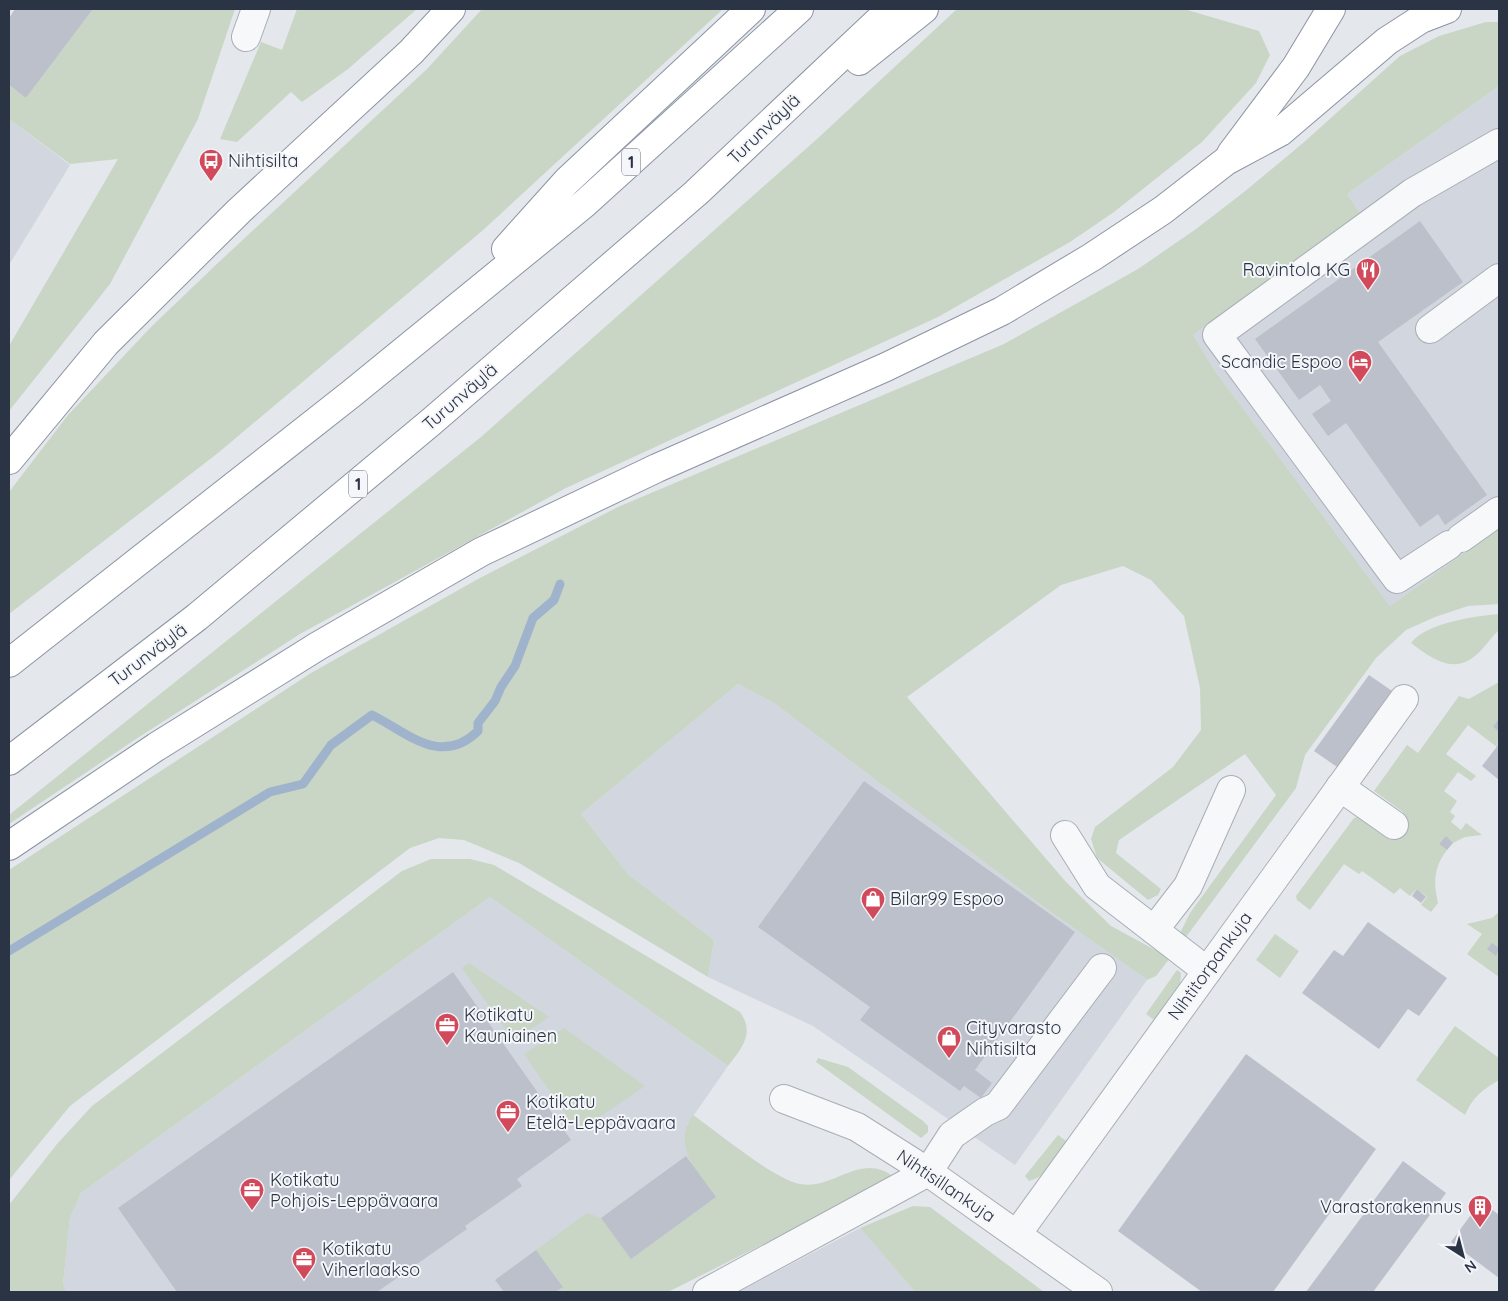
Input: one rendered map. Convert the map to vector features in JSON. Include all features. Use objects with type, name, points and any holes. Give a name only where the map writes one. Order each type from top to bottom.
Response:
[{"type":"highway","points":[[9,460],[106,343],[239,211],[411,52],[451,9]]},
{"type":"highway","points":[[455,307],[567,181],[751,9]]},
{"type":"highway","name":"1","points":[[9,663],[351,394],[455,307],[584,204],[799,9]]},
{"type":"highway","name":"Turunväylä","points":[[9,761],[197,618],[431,422],[696,193],[890,9]]},
{"type":"highway","points":[[696,193],[924,9]]},
{"type":"highway","points":[[1226,161],[1296,67],[1331,9]]},
{"type":"highway","points":[[9,846],[156,747],[318,646],[481,552],[657,468],[877,371],[1002,311],[1092,257],[1155,216],[1226,161],[1280,132],[1387,41],[1421,19],[1447,9]]},
{"type":"street","points":[[246,37],[256,9]]},
{"type":"street","points":[[1499,143],[1412,193],[1217,335],[1397,579],[1499,511]]},
{"type":"street","points":[[1430,329],[1499,278]]},
{"type":"street","name":"Nihtitorpankuja","points":[[1017,1234],[1404,699]]},
{"type":"street","points":[[1340,787],[1394,825]]},
{"type":"street","points":[[1154,930],[1188,886],[1231,790]]},
{"type":"street","points":[[1065,835],[1097,886],[1207,972]]},
{"type":"street","points":[[707,1292],[928,1172],[952,1135],[985,1112],[998,1106],[1102,968]]},
{"type":"street","name":"Nihtisillankuja","points":[[784,1099],[857,1127],[928,1172],[1098,1292]]},
{"type":"shaded area","points":[[1499,86],[1499,528],[1390,606],[1215,371],[1193,335],[1363,218],[1347,194]]},
{"type":"shaded area","points":[[9,119],[70,165],[9,265]]},
{"type":"shaded area","points":[[738,684],[774,703],[1037,902],[1147,980],[1015,1165],[813,1026],[708,977],[714,940],[628,874],[581,814]]},
{"type":"shaded area","points":[[490,897],[728,1066],[687,1125],[732,1157],[631,1292],[65,1292],[63,1284],[70,1218],[81,1193]]},
{"type":"shaded area","points":[[860,1228],[915,1292],[738,1292]]},
{"type":"green space","points":[[93,9],[235,9],[198,119],[110,284],[9,411],[9,346],[118,159],[70,164],[9,119],[9,85],[26,98]]},
{"type":"green space","points":[[297,9],[417,9],[348,69],[302,102],[291,92],[237,142],[220,139],[261,42],[282,50]]},
{"type":"green space","points":[[482,9],[723,9],[482,231],[218,453],[9,614],[9,492],[68,415],[152,326],[427,69]]},
{"type":"green space","points":[[957,9],[1184,9],[1259,31],[1270,55],[1256,83],[1202,142],[1114,212],[1070,242],[938,317],[566,488],[300,634],[139,737],[9,824],[9,815],[481,437],[817,139]]},
{"type":"green space","points":[[1486,22],[1499,22],[1499,86],[1347,194],[1363,218],[1193,335],[1215,371],[1390,606],[1499,528],[1499,604],[1468,606],[1435,617],[1406,630],[1376,658],[1305,755],[1296,788],[1186,937],[1179,935],[1190,913],[1276,795],[1245,754],[1119,840],[1116,853],[1161,889],[1158,895],[1148,900],[1097,858],[1091,839],[1095,827],[1173,767],[1201,730],[1200,688],[1184,616],[1151,580],[1123,566],[1061,585],[907,697],[1066,882],[1111,926],[1170,958],[1156,976],[1147,980],[1037,902],[774,703],[738,684],[581,814],[628,874],[714,940],[708,977],[519,863],[464,840],[439,838],[410,848],[70,1106],[9,1180],[9,870],[311,673],[478,579],[618,507],[1004,344],[1138,269],[1196,229],[1244,192],[1303,143],[1400,56],[1439,36]]},
{"type":"green space","points":[[1499,614],[1499,630],[1475,656],[1458,664],[1441,662],[1411,643],[1418,636],[1439,626],[1465,619]]},
{"type":"green space","points":[[1499,682],[1499,718],[1493,727],[1499,732],[1497,747],[1468,725],[1446,754],[1476,776],[1471,781],[1458,772],[1444,791],[1457,801],[1450,812],[1455,816],[1451,822],[1461,830],[1466,823],[1482,835],[1465,837],[1453,843],[1446,837],[1439,844],[1447,850],[1437,869],[1435,888],[1438,903],[1431,912],[1421,905],[1427,897],[1417,889],[1410,896],[1400,888],[1394,894],[1362,871],[1359,874],[1344,864],[1310,910],[1297,900],[1296,896],[1354,818],[1358,817],[1385,837],[1403,812],[1374,791],[1407,745],[1418,753],[1459,696],[1469,699]]},
{"type":"green space","points":[[431,859],[470,859],[494,865],[740,1012],[746,1027],[745,1040],[742,1047],[728,1066],[490,897],[81,1193],[70,1218],[63,1284],[66,1292],[9,1292],[9,1205],[57,1144],[92,1106],[402,871]]},
{"type":"green space","points":[[1499,912],[1499,977],[1467,954],[1482,934],[1467,924],[1492,918]]},
{"type":"green space","points":[[1275,934],[1299,951],[1280,978],[1256,960]]},
{"type":"green space","points":[[469,963],[549,1017],[514,1041],[462,968]]},
{"type":"green space","points":[[1177,970],[1181,973],[1180,989],[1157,1022],[1146,1014]]},
{"type":"green space","points":[[1455,1026],[1499,1058],[1499,1080],[1479,1094],[1465,1115],[1416,1080]]},
{"type":"green space","points":[[564,1028],[645,1086],[578,1132],[524,1054]]},
{"type":"green space","points":[[818,1058],[848,1067],[923,1121],[928,1126],[928,1132],[921,1138],[816,1062]]},
{"type":"green space","points":[[693,1115],[761,1164],[788,1180],[800,1184],[812,1185],[859,1169],[871,1168],[883,1171],[895,1178],[668,1292],[555,1292],[563,1286],[536,1250],[587,1213],[601,1218],[631,1259],[715,1197],[689,1158],[686,1148],[687,1126]]},
{"type":"green space","points":[[1058,1135],[1069,1143],[1047,1171],[1029,1181],[1025,1176]]},
{"type":"green space","points":[[913,1206],[930,1207],[1044,1292],[915,1292],[860,1228]]},
{"type":"building","points":[[15,9],[93,9],[26,98],[9,85],[9,18]]},
{"type":"building","points":[[1420,221],[1463,282],[1378,342],[1487,495],[1445,525],[1438,514],[1420,527],[1346,423],[1328,436],[1312,414],[1331,401],[1320,385],[1299,400],[1255,339]]},
{"type":"building","points":[[1369,675],[1395,693],[1340,769],[1314,751]]},
{"type":"building","points":[[1499,718],[1499,732],[1493,727]]},
{"type":"building","points":[[1499,744],[1499,780],[1482,766]]},
{"type":"building","points":[[864,781],[1075,932],[975,1070],[992,1083],[981,1098],[964,1086],[960,1091],[860,1020],[870,1007],[758,927]]},
{"type":"building","points":[[1446,836],[1453,843],[1447,850],[1439,844]]},
{"type":"building","points":[[1417,889],[1426,897],[1421,903],[1412,896]]},
{"type":"building","points":[[1368,922],[1447,978],[1419,1016],[1408,1009],[1379,1049],[1302,993],[1334,950],[1343,956]]},
{"type":"building","points":[[1492,943],[1499,948],[1496,956],[1487,949]]},
{"type":"building","points":[[453,972],[571,1140],[517,1179],[522,1186],[465,1226],[467,1229],[377,1292],[177,1292],[118,1208]]},
{"type":"building","points":[[1246,1054],[1376,1149],[1273,1292],[1202,1292],[1118,1231]]},
{"type":"building","points":[[686,1156],[716,1197],[631,1259],[601,1218]]},
{"type":"building","points":[[1403,1161],[1446,1193],[1373,1292],[1306,1292]]},
{"type":"building","name":"Varastorakennus","points":[[1481,1201],[1499,1215],[1499,1278],[1451,1242]]},
{"type":"building","points":[[536,1250],[563,1287],[555,1292],[504,1292],[495,1280]]},
{"type":"waterway","points":[[9,951],[270,792],[303,784],[331,745],[372,715],[412,737],[438,747],[451,746],[464,741],[478,731],[478,723],[495,701],[501,687],[515,666],[533,618],[554,600],[560,584]]},
{"type":"place","name":"Nihtisilta","points":[[211,182]]},
{"type":"place","name":"Ravintola KG","points":[[1368,291]]},
{"type":"place","name":"Scandic Espoo","points":[[1360,383]]},
{"type":"place","name":"Bilar99 Espoo","points":[[873,920]]},
{"type":"place","name":"Kotikatu Kauniainen","points":[[447,1046]]},
{"type":"place","name":"Cityvarasto Nihtisilta","points":[[949,1059]]},
{"type":"place","name":"Kotikatu Etelä-Leppävaara","points":[[508,1133]]},
{"type":"place","name":"Kotikatu Pohjois-Leppävaara","points":[[252,1211]]},
{"type":"place","name":"Varastorakennus","points":[[1480,1228]]},
{"type":"place","name":"Kotikatu Viherlaakso","points":[[304,1280]]}]
